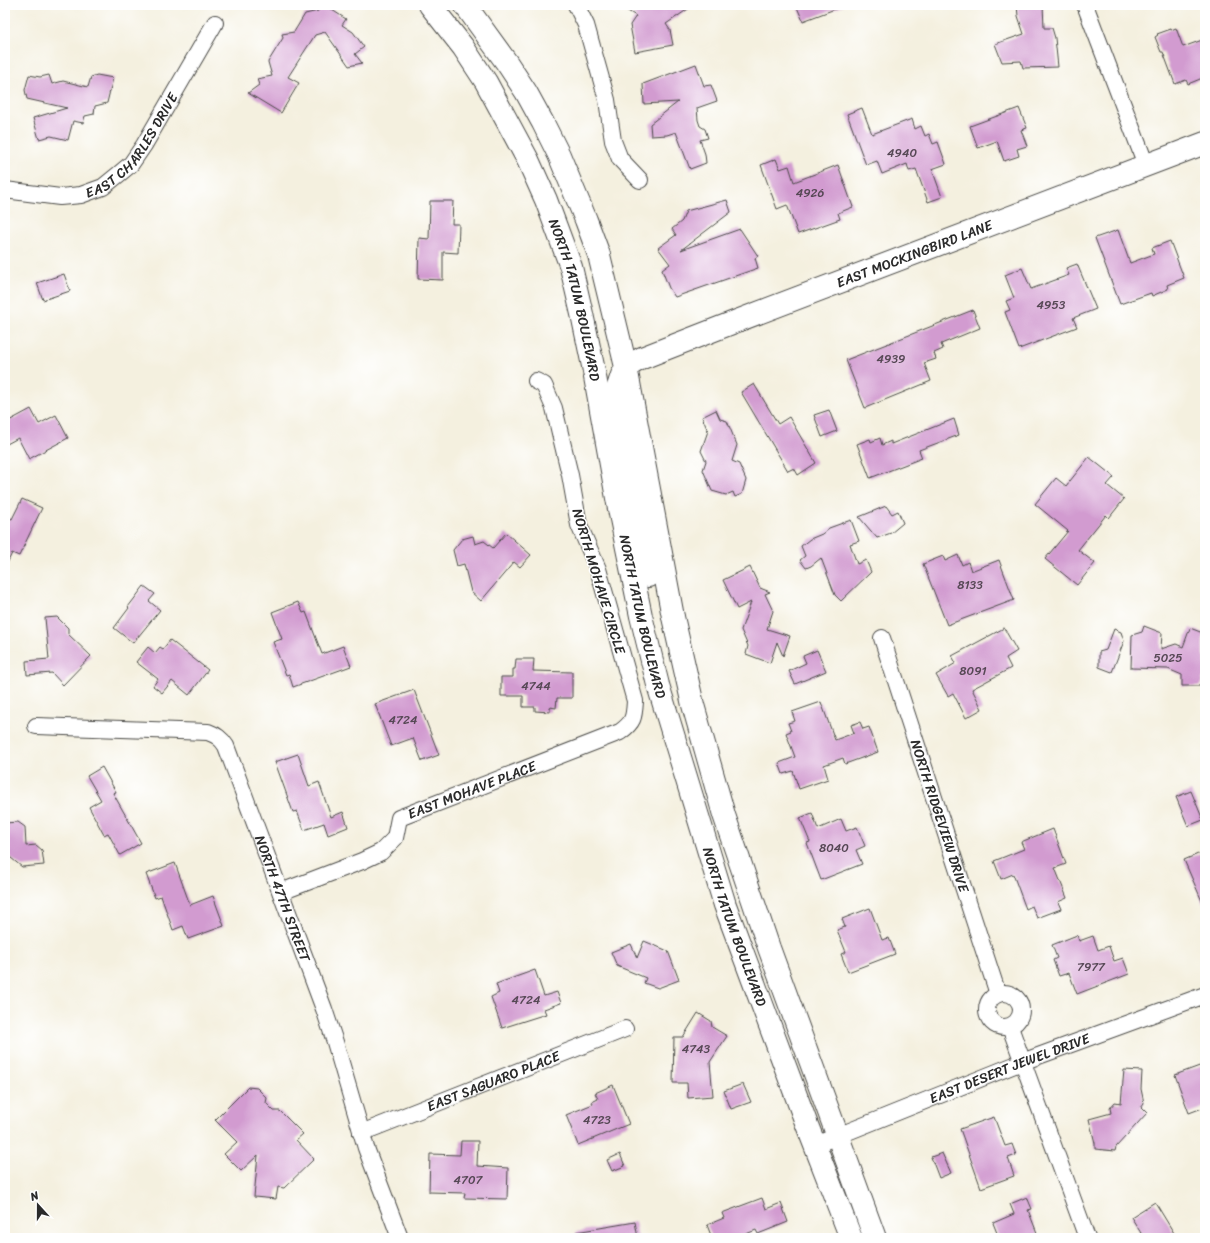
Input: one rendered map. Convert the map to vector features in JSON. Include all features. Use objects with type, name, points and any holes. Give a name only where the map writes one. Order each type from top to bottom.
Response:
[{"type":"main road","name":"NORTH TATUM BOULEVARD","points":[[430,5],[463,47],[486,82],[524,153],[546,200],[571,267],[593,366],[619,509],[651,658],[700,828],[725,905],[847,1237]]},
{"type":"main road","name":"NORTH TATUM BOULEVARD","points":[[465,5],[526,92],[560,155],[599,256],[626,368],[673,617],[695,713],[724,815],[769,948],[872,1232]]},
{"type":"main road","name":"EAST MOCKINGBIRD LANE","points":[[626,368],[642,358],[1205,143]]},
{"type":"main road","points":[[626,368],[620,379],[618,402],[622,440],[656,617],[651,658]]},
{"type":"street","points":[[576,5],[586,25],[606,100],[613,141],[620,159],[640,180]]},
{"type":"street","points":[[1085,5],[1146,165]]},
{"type":"street","name":"EAST CHARLES DRIVE","points":[[5,190],[60,197],[80,195],[103,187],[131,164],[144,145],[215,23]]},
{"type":"street","name":"NORTH MOHAVE CIRCLE","points":[[536,381],[544,385],[554,408],[570,475],[579,525],[602,579],[635,701],[634,717]]},
{"type":"street","name":"NORTH RIDGEVIEW DRIVE","points":[[882,638],[998,994]]},
{"type":"street","name":"EAST MOHAVE PLACE","points":[[281,892],[362,861],[381,852],[395,838],[399,818],[620,732],[629,726],[634,717]]},
{"type":"street","name":"NORTH 47TH STREET","points":[[36,726],[208,732],[222,739],[226,746],[281,892],[335,1042],[361,1133],[400,1238]]},
{"type":"street","points":[[998,994],[1009,994],[1014,996],[1021,1004],[1021,1015],[1015,1024],[1010,1027],[998,1027],[989,1019],[987,1008],[989,1002],[998,994]]},
{"type":"street","name":"EAST DESERT JEWEL DRIVE","points":[[814,1145],[1022,1062],[1205,996]]},
{"type":"street","points":[[1010,1027],[1087,1238]]},
{"type":"street","name":"EAST SAGUARO PLACE","points":[[361,1133],[625,1029]]},
{"type":"street","points":[[847,1237],[872,1232]]},
{"type":"building","points":[[322,5],[331,5],[332,10],[346,19],[342,25],[353,32],[364,47],[355,54],[362,63],[349,66],[325,32],[315,35],[288,77],[299,83],[281,113],[248,93],[259,85],[257,79],[272,76],[268,62],[283,38],[282,34],[294,32],[305,14],[318,11]]},
{"type":"building","points":[[618,5],[694,5],[666,24],[670,30],[673,45],[635,52],[630,25],[636,16]]},
{"type":"building","points":[[796,5],[843,5],[843,6],[803,21]]},
{"type":"building","points":[[1017,5],[1043,5],[1044,28],[1052,28],[1055,38],[1058,67],[1023,68],[1021,61],[1002,62],[995,44],[1024,34],[1018,16]]},
{"type":"building","points":[[1176,28],[1183,47],[1205,39],[1205,77],[1188,84],[1186,80],[1175,84],[1163,52],[1161,52],[1155,37],[1158,35],[1157,34]]},
{"type":"building","points":[[696,64],[704,86],[711,85],[717,101],[697,108],[700,126],[705,129],[708,138],[700,140],[705,154],[706,163],[690,169],[676,132],[667,135],[651,136],[650,124],[678,102],[644,104],[643,84]]},
{"type":"building","points":[[29,75],[40,77],[49,75],[52,84],[63,81],[88,87],[91,77],[97,75],[113,78],[107,103],[95,106],[94,114],[85,116],[83,123],[73,121],[68,140],[51,136],[39,139],[33,118],[67,108],[27,99],[25,90]]},
{"type":"building","points":[[862,108],[872,134],[912,119],[915,129],[921,126],[925,136],[929,134],[933,144],[938,142],[946,164],[932,169],[942,197],[928,202],[916,169],[909,171],[907,164],[882,174],[877,161],[866,165],[847,114]]},
{"type":"building","points":[[1019,108],[1027,128],[1021,130],[1027,146],[1017,149],[1019,156],[1004,161],[997,141],[978,148],[970,126]]},
{"type":"building","points":[[776,159],[780,169],[789,166],[794,182],[838,165],[853,207],[838,213],[840,219],[798,234],[787,205],[777,209],[761,165]]},
{"type":"building","points":[[727,200],[731,212],[681,250],[740,229],[758,256],[755,258],[758,268],[675,297],[669,288],[662,270],[670,264],[658,248],[676,235],[672,229],[682,221],[686,211]]},
{"type":"building","points":[[430,201],[453,201],[452,224],[459,224],[458,253],[443,252],[443,280],[418,279],[419,238],[429,239]]},
{"type":"building","points":[[1118,230],[1130,263],[1154,254],[1152,248],[1170,241],[1184,278],[1167,285],[1168,289],[1152,296],[1151,293],[1120,304],[1095,238]]},
{"type":"building","points":[[1077,264],[1096,309],[1073,318],[1077,327],[1019,349],[1005,312],[1010,310],[1006,301],[1014,298],[1005,275],[1022,268],[1031,289],[1069,275],[1066,268]]},
{"type":"building","points":[[64,274],[70,291],[43,300],[37,283]]},
{"type":"building","points":[[973,310],[980,328],[941,344],[943,349],[934,353],[936,359],[924,363],[931,381],[865,408],[846,360]]},
{"type":"building","points":[[754,384],[778,424],[789,417],[816,463],[798,475],[794,468],[788,471],[741,392]]},
{"type":"building","points":[[31,409],[39,424],[56,415],[68,438],[29,459],[18,438],[5,445],[5,423]]},
{"type":"building","points":[[716,410],[720,419],[727,421],[737,445],[732,461],[739,464],[746,480],[742,494],[735,497],[733,492],[726,495],[712,491],[703,470],[706,461],[701,451],[708,431],[702,417]]},
{"type":"building","points":[[829,410],[837,431],[822,437],[814,415]]},
{"type":"building","points":[[954,419],[959,435],[919,450],[922,458],[870,478],[857,444],[870,439],[871,442],[880,438],[882,445],[891,441],[891,444]]},
{"type":"building","points":[[1089,457],[1114,477],[1107,485],[1124,499],[1109,518],[1106,515],[1078,550],[1095,563],[1077,585],[1045,559],[1068,531],[1035,504],[1056,478],[1066,486]]},
{"type":"building","points":[[22,499],[42,508],[19,556],[12,553],[5,568],[5,526],[9,518],[12,519]]},
{"type":"building","points":[[886,506],[892,514],[898,511],[903,523],[891,533],[877,538],[859,517]]},
{"type":"building","points":[[851,520],[859,541],[850,544],[857,564],[866,560],[871,572],[841,601],[835,595],[821,558],[806,568],[800,560],[805,556],[801,546],[810,539],[822,534],[829,528]]},
{"type":"building","points":[[506,533],[531,555],[520,567],[514,562],[481,601],[471,592],[464,564],[457,566],[453,550],[462,539],[473,536],[475,544],[484,541],[493,548]]},
{"type":"building","points":[[958,555],[962,565],[968,562],[971,571],[999,560],[1014,600],[947,625],[923,564],[943,556],[945,561]]},
{"type":"building","points":[[750,567],[760,588],[770,592],[765,594],[773,611],[767,629],[790,636],[783,656],[777,642],[770,663],[746,654],[748,646],[741,630],[751,602],[737,609],[723,580]]},
{"type":"building","points":[[144,586],[155,594],[149,601],[160,610],[133,643],[114,628]]},
{"type":"building","points":[[298,602],[303,613],[306,612],[322,654],[343,646],[351,666],[293,687],[289,674],[286,675],[273,642],[282,639],[272,612]]},
{"type":"building","points":[[57,617],[68,628],[68,634],[91,656],[63,685],[52,673],[27,675],[26,661],[49,659],[45,618]]},
{"type":"building","points":[[1144,626],[1162,633],[1161,649],[1176,644],[1183,647],[1190,628],[1203,633],[1205,673],[1200,686],[1182,686],[1182,675],[1168,669],[1131,668],[1132,635],[1142,632]]},
{"type":"building","points":[[1004,628],[1017,651],[1006,658],[1011,668],[972,689],[982,709],[966,718],[953,693],[948,696],[936,675],[956,663],[952,656]]},
{"type":"building","points":[[1114,629],[1121,632],[1124,641],[1112,672],[1099,667],[1099,652],[1106,650]]},
{"type":"building","points":[[170,640],[208,670],[189,695],[172,681],[162,693],[153,686],[158,679],[136,662],[148,647],[155,653],[160,647],[163,649]]},
{"type":"building","points":[[817,650],[826,671],[795,684],[789,671],[806,663],[803,656]]},
{"type":"building","points":[[516,659],[534,659],[533,671],[572,672],[572,698],[557,698],[556,708],[550,707],[550,712],[535,711],[535,707],[523,707],[523,696],[501,696],[501,677],[513,677],[513,669],[515,669]]},
{"type":"building","points":[[414,690],[439,755],[422,761],[413,738],[391,746],[375,704]]},
{"type":"building","points":[[821,702],[835,740],[854,733],[851,725],[860,722],[863,729],[869,727],[878,752],[845,764],[843,758],[824,765],[828,779],[799,789],[793,771],[783,774],[779,763],[795,757],[786,733],[791,731],[788,723],[795,721],[792,712]]},
{"type":"building","points":[[298,754],[309,786],[319,782],[331,817],[343,812],[348,827],[328,835],[324,823],[304,830],[297,811],[293,812],[275,762]]},
{"type":"building","points":[[102,767],[116,792],[113,793],[141,843],[120,855],[108,833],[104,835],[89,807],[101,800],[87,776]]},
{"type":"building","points":[[1191,791],[1203,820],[1188,826],[1176,797]]},
{"type":"building","points":[[812,813],[818,829],[841,819],[846,831],[857,827],[865,846],[856,850],[862,864],[821,880],[807,843],[810,842],[800,818]]},
{"type":"building","points":[[18,822],[25,827],[26,846],[36,845],[42,850],[44,865],[22,867],[5,853],[5,823]]},
{"type":"building","points":[[1053,829],[1066,864],[1055,868],[1067,898],[1058,902],[1061,909],[1037,918],[1032,906],[1026,909],[1013,874],[1001,879],[994,861],[1024,849],[1021,842]]},
{"type":"building","points":[[1205,851],[1205,908],[1184,860]]},
{"type":"building","points":[[175,863],[190,905],[213,896],[224,926],[188,939],[183,926],[173,930],[161,896],[155,898],[146,874]]},
{"type":"building","points":[[870,908],[882,940],[889,938],[895,954],[848,972],[841,954],[846,952],[837,930],[845,927],[842,919]]},
{"type":"building","points":[[1077,935],[1079,941],[1093,936],[1098,950],[1109,946],[1114,961],[1123,958],[1129,974],[1077,994],[1069,973],[1059,976],[1053,960],[1057,958],[1052,945]]},
{"type":"building","points":[[644,941],[668,951],[679,980],[658,988],[644,983],[646,978],[617,966],[611,952],[631,944],[637,958]]},
{"type":"building","points":[[535,970],[544,996],[557,992],[561,1003],[544,1009],[546,1014],[502,1028],[491,997],[499,993],[496,984]]},
{"type":"building","points":[[698,1013],[711,1021],[712,1027],[727,1036],[710,1062],[713,1096],[688,1098],[687,1083],[673,1083],[674,1037],[683,1037]]},
{"type":"building","points":[[1205,1064],[1205,1107],[1189,1113],[1175,1075]]},
{"type":"building","points":[[1124,1070],[1142,1071],[1141,1089],[1144,1103],[1141,1107],[1147,1113],[1116,1147],[1115,1151],[1095,1149],[1089,1119],[1111,1113],[1110,1108],[1115,1102],[1121,1103]]},
{"type":"building","points":[[743,1084],[751,1102],[731,1109],[724,1091]]},
{"type":"building","points":[[613,1085],[629,1124],[578,1145],[566,1115],[593,1104],[592,1102],[598,1099],[595,1093]]},
{"type":"building","points":[[248,1087],[257,1088],[267,1098],[266,1103],[274,1111],[280,1111],[303,1134],[296,1140],[314,1159],[284,1188],[278,1187],[276,1199],[254,1197],[258,1155],[241,1171],[224,1154],[237,1142],[215,1120]]},
{"type":"building","points":[[994,1117],[1005,1146],[1012,1144],[1016,1155],[1008,1158],[1014,1176],[981,1188],[960,1129]]},
{"type":"building","points":[[461,1141],[478,1141],[477,1166],[508,1168],[507,1199],[464,1198],[465,1193],[429,1192],[430,1154],[460,1155]]},
{"type":"building","points":[[942,1153],[951,1173],[939,1178],[931,1157]]},
{"type":"building","points":[[620,1154],[625,1166],[612,1171],[607,1160]]},
{"type":"building","points":[[1027,1197],[1032,1209],[1028,1210],[1039,1238],[999,1238],[993,1223],[1014,1214],[1010,1204]]},
{"type":"building","points":[[762,1198],[766,1209],[781,1203],[788,1222],[758,1234],[756,1230],[736,1238],[712,1238],[707,1225],[724,1218],[722,1213]]},
{"type":"building","points":[[1155,1202],[1177,1238],[1144,1238],[1131,1217]]},
{"type":"building","points":[[635,1222],[638,1238],[577,1238],[576,1232]]}]
